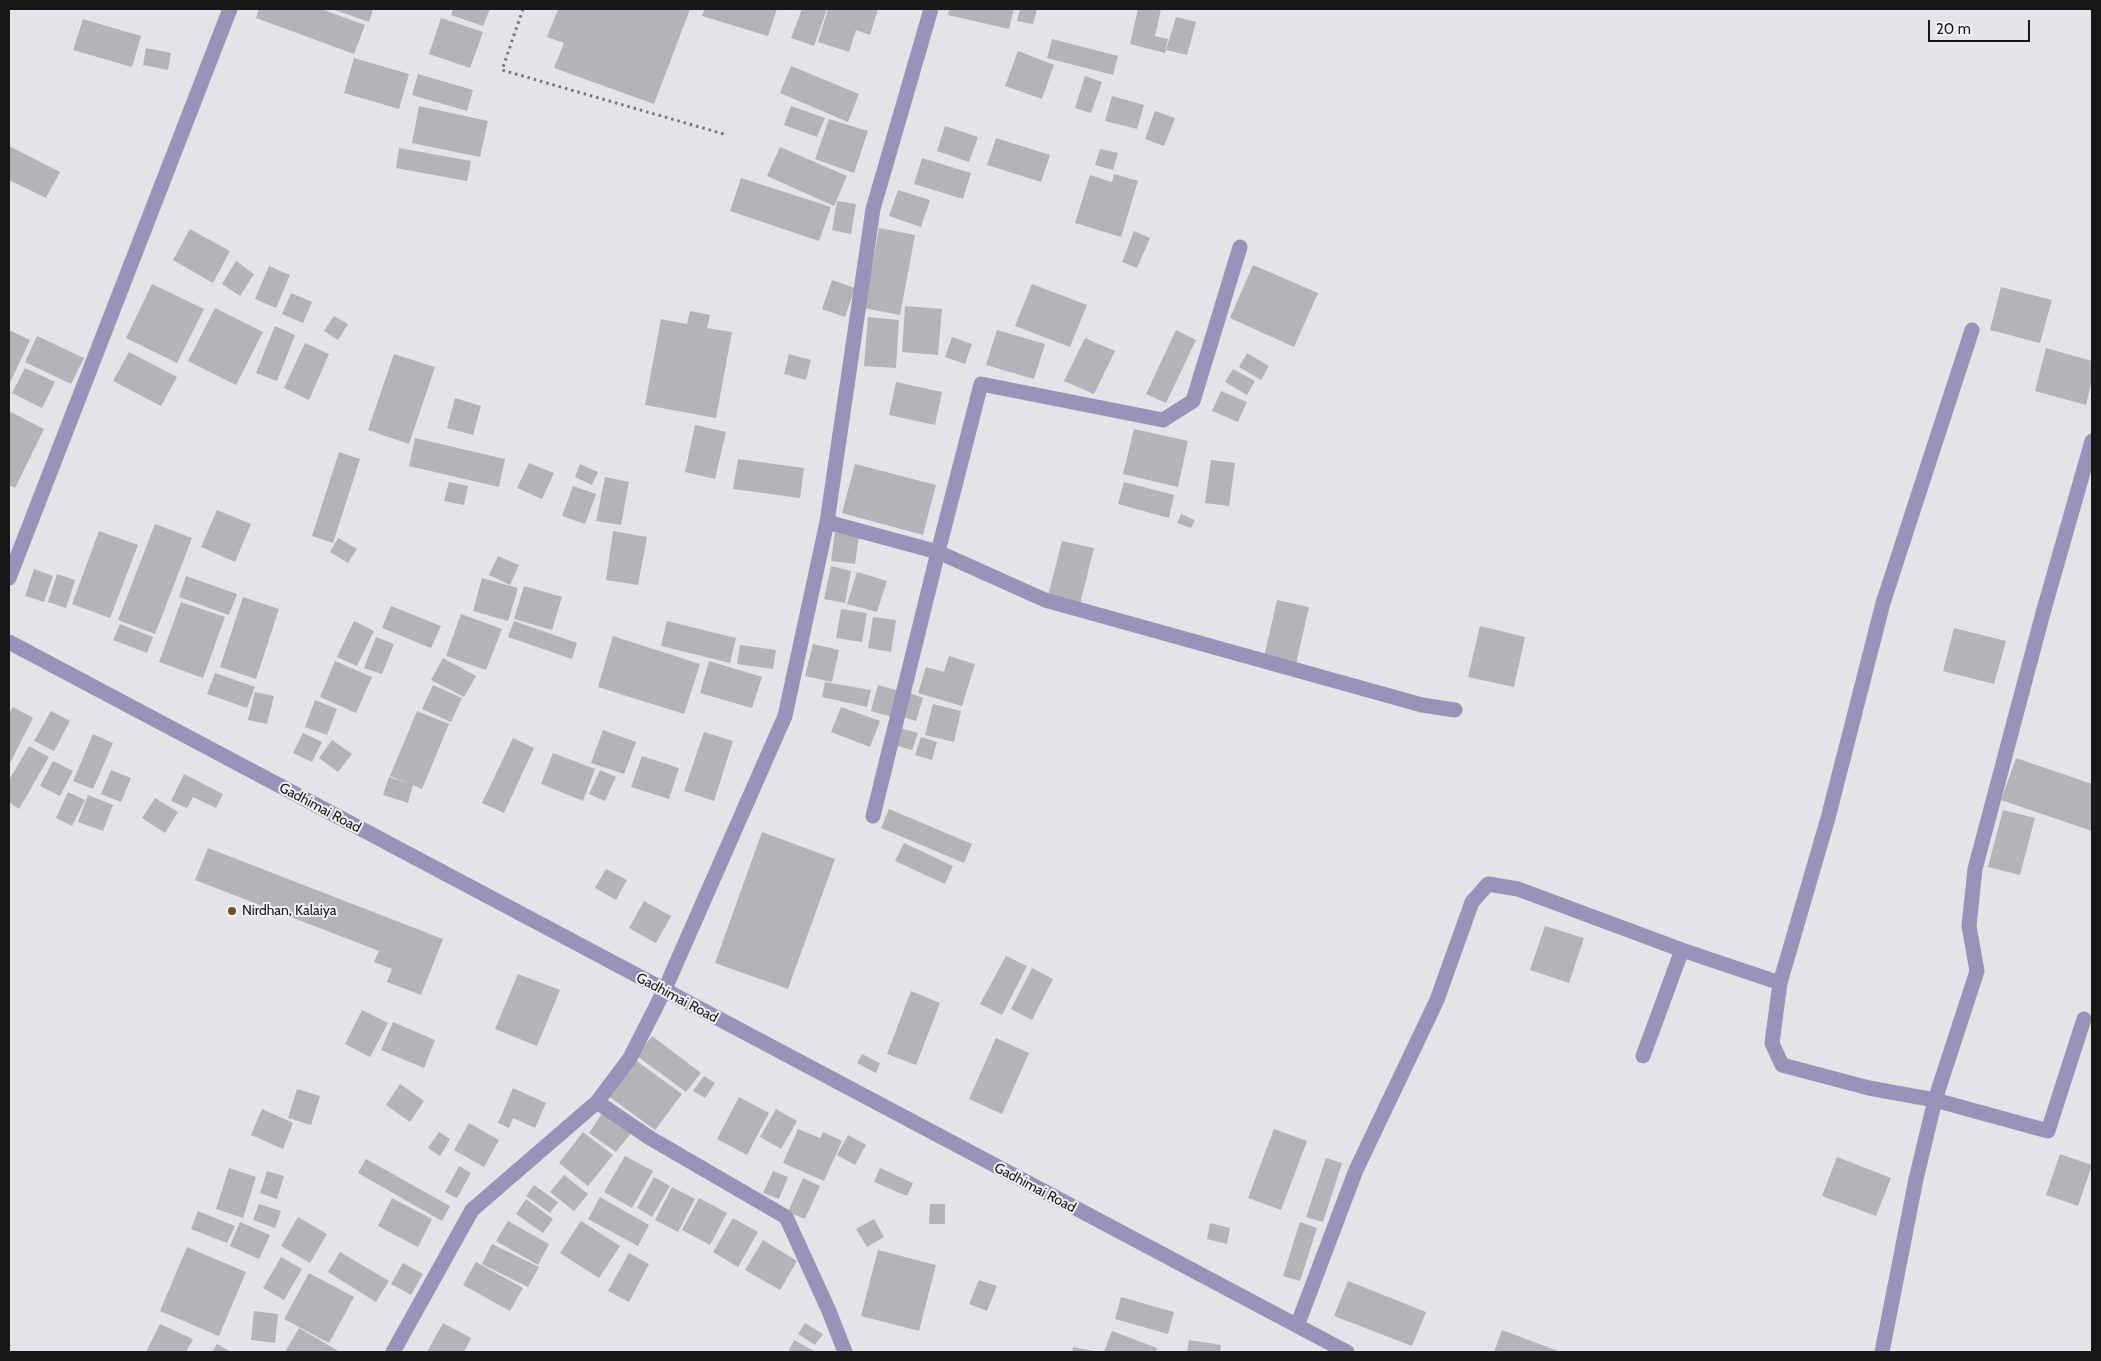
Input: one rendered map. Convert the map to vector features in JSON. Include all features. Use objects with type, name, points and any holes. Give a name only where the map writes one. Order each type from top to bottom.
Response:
[{"type":"street","points":[[9,578],[230,9]]},
{"type":"street","points":[[393,1352],[472,1210],[596,1102],[630,1058],[664,991],[786,716],[827,522],[873,208],[931,9]]},
{"type":"street","points":[[873,816],[981,384],[1163,420],[1193,401],[1240,247]]},
{"type":"street","points":[[1972,330],[1883,603],[1828,818],[1780,982],[1772,1043],[1782,1065],[1869,1088],[1935,1100],[2048,1131],[2084,1019]]},
{"type":"street","points":[[1882,1352],[1916,1179],[1935,1100],[1977,971],[1969,926],[1975,869],[2042,613],[2092,441]]},
{"type":"street","points":[[827,522],[938,552],[1045,600],[1422,704],[1455,710]]},
{"type":"street","name":"Gadhimai Road","points":[[9,642],[1347,1352]]},
{"type":"street","points":[[1297,1326],[1356,1170],[1436,1000],[1472,902],[1488,884],[1518,889],[1682,950],[1780,982]]},
{"type":"street","points":[[1643,1056],[1682,950]]},
{"type":"street","points":[[596,1102],[650,1138],[786,1217],[829,1311],[845,1352]]},
{"type":"path","points":[[523,9],[502,70],[727,135]]},
{"type":"building","points":[[259,9],[321,9],[365,25],[354,54],[256,18]]},
{"type":"building","points":[[332,9],[373,9],[369,22]]},
{"type":"building","points":[[453,9],[490,9],[483,26],[451,15]]},
{"type":"building","points":[[558,9],[690,9],[654,104],[554,68],[564,43],[547,37]]},
{"type":"building","points":[[705,9],[777,9],[768,36],[702,16]]},
{"type":"building","points":[[802,9],[827,9],[814,46],[791,38]]},
{"type":"building","points":[[828,9],[878,9],[870,35],[856,30],[849,52],[818,42]]},
{"type":"building","points":[[949,9],[1014,9],[1009,29],[948,15]]},
{"type":"building","points":[[1020,9],[1037,9],[1033,24],[1017,21]]},
{"type":"building","points":[[1138,9],[1161,9],[1155,36],[1168,39],[1165,53],[1130,44]]},
{"type":"building","points":[[1176,17],[1196,22],[1187,55],[1166,50]]},
{"type":"building","points":[[441,18],[483,32],[470,68],[429,54]]},
{"type":"building","points":[[83,19],[141,36],[132,67],[73,50]]},
{"type":"building","points":[[1052,39],[1118,56],[1113,75],[1047,58]]},
{"type":"building","points":[[146,48],[171,53],[168,70],[143,65]]},
{"type":"building","points":[[1018,51],[1054,65],[1042,99],[1005,86]]},
{"type":"building","points":[[354,58],[409,74],[399,109],[344,93]]},
{"type":"building","points":[[791,66],[859,94],[848,122],[780,93]]},
{"type":"building","points":[[418,74],[473,90],[467,111],[412,95]]},
{"type":"building","points":[[1085,76],[1102,82],[1091,113],[1075,108]]},
{"type":"building","points":[[1112,96],[1144,105],[1137,129],[1105,121]]},
{"type":"building","points":[[419,106],[488,121],[480,157],[412,143]]},
{"type":"building","points":[[791,106],[825,118],[817,137],[784,125]]},
{"type":"building","points":[[1155,111],[1175,118],[1164,146],[1145,139]]},
{"type":"building","points":[[829,119],[868,131],[854,173],[815,159]]},
{"type":"building","points":[[945,126],[978,137],[969,162],[937,151]]},
{"type":"building","points":[[996,138],[1050,155],[1041,182],[987,165]]},
{"type":"building","points":[[9,146],[60,172],[46,198],[9,180]]},
{"type":"building","points":[[780,147],[847,176],[834,206],[767,176]]},
{"type":"building","points":[[399,148],[471,161],[467,181],[396,168]]},
{"type":"building","points":[[1100,149],[1118,153],[1113,170],[1095,165]]},
{"type":"building","points":[[922,158],[971,173],[963,199],[914,184]]},
{"type":"building","points":[[1114,174],[1138,181],[1121,237],[1075,223],[1090,175],[1112,182]]},
{"type":"building","points":[[741,178],[831,207],[819,241],[730,211]]},
{"type":"building","points":[[898,190],[930,200],[921,227],[889,216]]},
{"type":"building","points":[[837,201],[856,204],[851,234],[832,230]]},
{"type":"building","points":[[879,228],[915,235],[900,315],[864,308]]},
{"type":"building","points":[[190,229],[230,251],[213,283],[173,260]]},
{"type":"building","points":[[1134,231],[1150,238],[1137,268],[1122,262]]},
{"type":"building","points":[[236,261],[254,274],[240,296],[222,284]]},
{"type":"building","points":[[1253,265],[1318,293],[1294,347],[1230,318]]},
{"type":"building","points":[[269,266],[290,275],[276,308],[255,299]]},
{"type":"building","points":[[832,280],[855,288],[845,317],[822,309]]},
{"type":"building","points":[[152,284],[204,309],[177,363],[126,338]]},
{"type":"building","points":[[1032,284],[1087,305],[1070,347],[1015,326]]},
{"type":"building","points":[[2001,287],[2052,300],[2040,343],[1990,330]]},
{"type":"building","points":[[291,293],[312,302],[303,323],[282,314]]},
{"type":"building","points":[[905,306],[942,309],[938,355],[902,352]]},
{"type":"building","points":[[215,308],[263,332],[236,385],[188,361]]},
{"type":"building","points":[[690,311],[710,315],[707,328],[732,332],[716,418],[645,405],[661,319],[687,324]]},
{"type":"building","points":[[334,316],[348,324],[338,340],[324,331]]},
{"type":"building","points":[[868,317],[899,320],[896,368],[864,366]]},
{"type":"building","points":[[275,326],[295,335],[277,381],[256,373]]},
{"type":"building","points":[[9,330],[30,340],[11,381],[9,379]]},
{"type":"building","points":[[997,330],[1045,344],[1034,379],[986,365]]},
{"type":"building","points":[[1176,330],[1196,340],[1166,403],[1146,394]]},
{"type":"building","points":[[37,336],[84,358],[71,384],[25,362]]},
{"type":"building","points":[[952,337],[972,344],[965,364],[945,357]]},
{"type":"building","points":[[1085,338],[1115,351],[1094,394],[1064,381]]},
{"type":"building","points":[[305,343],[329,354],[309,400],[284,388]]},
{"type":"building","points":[[2046,348],[2092,361],[2092,379],[2086,405],[2035,391]]},
{"type":"building","points":[[129,352],[177,377],[161,406],[113,381]]},
{"type":"building","points":[[1247,353],[1269,366],[1261,380],[1239,367]]},
{"type":"building","points":[[394,354],[435,367],[409,444],[368,430]]},
{"type":"building","points":[[789,354],[811,360],[806,380],[784,374]]},
{"type":"building","points":[[25,368],[55,382],[42,408],[12,393]]},
{"type":"building","points":[[1233,369],[1255,381],[1247,395],[1225,382]]},
{"type":"building","points":[[896,382],[942,392],[935,425],[889,415]]},
{"type":"building","points":[[1221,391],[1247,402],[1238,422],[1212,411]]},
{"type":"building","points":[[455,398],[481,406],[473,435],[447,428]]},
{"type":"building","points":[[9,411],[44,429],[15,488],[9,485]]},
{"type":"building","points":[[695,425],[726,432],[715,479],[685,472]]},
{"type":"building","points":[[1134,429],[1188,441],[1178,487],[1123,474]]},
{"type":"building","points":[[415,438],[505,459],[499,487],[409,466]]},
{"type":"building","points":[[339,452],[360,459],[333,543],[312,536]]},
{"type":"building","points":[[738,459],[804,468],[800,498],[733,489]]},
{"type":"building","points":[[1211,460],[1235,463],[1229,506],[1205,503]]},
{"type":"building","points":[[529,463],[554,473],[542,499],[517,488]]},
{"type":"building","points":[[580,464],[598,472],[592,485],[575,477]]},
{"type":"building","points":[[855,464],[936,485],[923,535],[842,513]]},
{"type":"building","points":[[605,477],[629,482],[621,525],[596,521]]},
{"type":"building","points":[[449,482],[468,486],[464,505],[444,501]]},
{"type":"building","points":[[1124,482],[1174,495],[1169,518],[1118,504]]},
{"type":"building","points":[[573,486],[596,494],[585,524],[562,516]]},
{"type":"building","points":[[217,510],[251,524],[235,562],[201,547]]},
{"type":"building","points":[[1181,514],[1195,520],[1191,528],[1177,523]]},
{"type":"building","points":[[155,524],[192,538],[155,634],[118,620]]},
{"type":"building","points":[[99,531],[138,545],[110,618],[72,604]]},
{"type":"building","points":[[613,531],[647,537],[638,585],[606,580]]},
{"type":"building","points":[[835,532],[859,535],[855,564],[831,561]]},
{"type":"building","points":[[338,538],[357,549],[348,563],[330,552]]},
{"type":"building","points":[[1062,541],[1094,548],[1080,604],[1048,596]]},
{"type":"building","points":[[498,556],[519,565],[510,585],[489,575]]},
{"type":"building","points":[[831,566],[851,571],[845,603],[824,599]]},
{"type":"building","points":[[34,569],[53,576],[44,602],[25,596]]},
{"type":"building","points":[[857,572],[887,581],[877,612],[847,604]]},
{"type":"building","points":[[57,574],[75,580],[66,608],[48,602]]},
{"type":"building","points":[[186,576],[237,594],[229,615],[179,597]]},
{"type":"building","points":[[482,578],[518,588],[508,621],[473,611]]},
{"type":"building","points":[[524,586],[562,597],[552,630],[514,619]]},
{"type":"building","points":[[243,597],[279,609],[256,679],[220,667]]},
{"type":"building","points":[[1277,600],[1309,607],[1296,664],[1264,657]]},
{"type":"building","points":[[181,602],[225,617],[203,678],[159,662]]},
{"type":"building","points":[[391,606],[441,626],[431,648],[382,628]]},
{"type":"building","points":[[841,609],[867,613],[862,642],[836,638]]},
{"type":"building","points":[[461,614],[502,629],[486,670],[446,656]]},
{"type":"building","points":[[873,617],[896,620],[891,652],[868,648]]},
{"type":"building","points":[[354,621],[374,631],[357,666],[337,657]]},
{"type":"building","points":[[514,621],[577,643],[572,659],[508,637]]},
{"type":"building","points":[[667,621],[736,638],[730,663],[661,646]]},
{"type":"building","points":[[120,624],[153,637],[147,653],[113,640]]},
{"type":"building","points":[[1480,626],[1525,637],[1514,687],[1468,677]]},
{"type":"building","points":[[1954,628],[2006,641],[1994,684],[1943,671]]},
{"type":"building","points":[[613,636],[700,664],[684,714],[598,687]]},
{"type":"building","points":[[376,637],[394,644],[382,674],[364,668]]},
{"type":"building","points":[[813,644],[839,650],[832,682],[805,676]]},
{"type":"building","points":[[740,645],[776,650],[773,669],[737,664]]},
{"type":"building","points":[[949,656],[975,664],[962,706],[918,693],[926,667],[944,672]]},
{"type":"building","points":[[443,658],[476,676],[464,697],[431,680]]},
{"type":"building","points":[[335,661],[372,677],[356,713],[320,697]]},
{"type":"building","points":[[709,661],[762,677],[752,708],[700,693]]},
{"type":"building","points":[[215,673],[255,687],[247,708],[207,694]]},
{"type":"building","points":[[825,682],[871,690],[867,707],[822,697]]},
{"type":"building","points":[[433,685],[462,698],[451,722],[422,709]]},
{"type":"building","points":[[878,685],[899,691],[892,717],[871,711]]},
{"type":"building","points":[[255,692],[274,696],[267,724],[248,720]]},
{"type":"building","points":[[910,693],[923,698],[916,721],[903,717]]},
{"type":"building","points":[[315,700],[337,709],[327,735],[305,727]]},
{"type":"building","points":[[933,704],[961,711],[954,742],[925,735]]},
{"type":"building","points":[[13,707],[33,718],[9,765],[9,714]]},
{"type":"building","points":[[841,707],[880,721],[870,747],[831,732]]},
{"type":"building","points":[[51,711],[70,721],[54,751],[34,741]]},
{"type":"building","points":[[417,711],[449,724],[422,789],[413,785],[408,803],[383,795],[389,777],[407,783],[390,776]]},
{"type":"building","points":[[900,728],[918,733],[912,750],[895,745]]},
{"type":"building","points":[[603,730],[636,742],[624,774],[591,763]]},
{"type":"building","points":[[704,732],[733,741],[714,801],[684,791]]},
{"type":"building","points":[[303,733],[322,742],[312,762],[293,753]]},
{"type":"building","points":[[93,734],[113,743],[93,789],[73,781]]},
{"type":"building","points":[[921,737],[937,742],[932,760],[915,755]]},
{"type":"building","points":[[513,738],[534,748],[504,813],[482,803]]},
{"type":"building","points":[[332,740],[352,754],[338,772],[319,758]]},
{"type":"building","points":[[29,746],[49,757],[19,809],[9,802],[9,780]]},
{"type":"building","points":[[553,753],[595,769],[583,801],[541,784]]},
{"type":"building","points":[[642,756],[679,768],[669,799],[631,787]]},
{"type":"building","points":[[2016,758],[2092,784],[2092,831],[2001,800]]},
{"type":"building","points":[[53,761],[73,771],[60,796],[40,786]]},
{"type":"building","points":[[111,770],[131,778],[121,802],[101,794]]},
{"type":"building","points":[[600,770],[616,777],[605,801],[589,794]]},
{"type":"building","points":[[184,774],[223,794],[216,808],[193,797],[187,808],[171,801]]},
{"type":"building","points":[[68,792],[85,800],[72,826],[56,818]]},
{"type":"building","points":[[88,795],[113,805],[103,831],[78,822]]},
{"type":"building","points":[[155,798],[178,812],[165,833],[142,818]]},
{"type":"building","points":[[889,809],[972,844],[964,863],[881,828]]},
{"type":"building","points":[[2003,810],[2035,818],[2020,875],[1988,867]]},
{"type":"building","points":[[762,832],[835,859],[788,989],[715,963]]},
{"type":"building","points":[[904,843],[953,866],[945,884],[895,861]]},
{"type":"building","points":[[208,848],[443,939],[421,995],[387,982],[392,969],[374,962],[379,951],[195,880]]},
{"type":"building","points":[[606,869],[627,880],[616,900],[595,888]]},
{"type":"building","points":[[644,901],[671,916],[656,943],[629,928]]},
{"type":"building","points":[[1545,926],[1584,938],[1569,983],[1530,970]]},
{"type":"building","points":[[1006,956],[1027,966],[1002,1015],[980,1004]]},
{"type":"building","points":[[1032,968],[1053,979],[1032,1020],[1011,1009]]},
{"type":"building","points":[[518,974],[560,990],[537,1046],[495,1029]]},
{"type":"building","points":[[911,991],[940,1003],[916,1065],[887,1054]]},
{"type":"building","points":[[362,1010],[388,1023],[370,1057],[345,1044]]},
{"type":"building","points":[[393,1022],[435,1040],[424,1068],[381,1050]]},
{"type":"building","points":[[652,1036],[701,1073],[686,1092],[637,1056]]},
{"type":"building","points":[[996,1038],[1029,1053],[1002,1114],[969,1099]]},
{"type":"building","points":[[862,1054],[880,1063],[876,1073],[857,1063]]},
{"type":"building","points":[[634,1059],[682,1094],[655,1130],[607,1095]]},
{"type":"building","points":[[704,1076],[715,1083],[705,1098],[693,1091]]},
{"type":"building","points":[[400,1084],[424,1101],[410,1122],[386,1105]]},
{"type":"building","points":[[513,1088],[546,1103],[535,1128],[513,1118],[509,1128],[498,1123]]},
{"type":"building","points":[[297,1089],[320,1096],[311,1125],[288,1118]]},
{"type":"building","points":[[739,1097],[769,1113],[747,1155],[717,1139]]},
{"type":"building","points":[[262,1109],[293,1123],[283,1149],[251,1135]]},
{"type":"building","points":[[776,1109],[797,1121],[781,1149],[760,1137]]},
{"type":"building","points":[[603,1112],[632,1132],[616,1152],[589,1133]]},
{"type":"building","points":[[469,1123],[499,1140],[484,1167],[454,1150]]},
{"type":"building","points":[[798,1129],[820,1138],[823,1132],[842,1141],[824,1181],[783,1163]]},
{"type":"building","points":[[1274,1129],[1307,1141],[1281,1210],[1248,1198]]},
{"type":"building","points":[[439,1132],[450,1139],[440,1156],[428,1148]]},
{"type":"building","points":[[583,1132],[613,1155],[588,1186],[559,1163]]},
{"type":"building","points":[[848,1135],[866,1145],[855,1165],[837,1155]]},
{"type":"building","points":[[2060,1154],[2092,1165],[2078,1206],[2046,1195]]},
{"type":"building","points":[[625,1156],[653,1171],[632,1208],[604,1192]]},
{"type":"building","points":[[1837,1157],[1891,1178],[1876,1216],[1822,1196]]},
{"type":"building","points":[[1326,1158],[1342,1163],[1323,1222],[1306,1217]]},
{"type":"building","points":[[366,1159],[450,1206],[442,1221],[358,1173]]},
{"type":"building","points":[[459,1166],[471,1173],[457,1198],[445,1192]]},
{"type":"building","points":[[229,1168],[256,1177],[243,1218],[216,1209]]},
{"type":"building","points":[[880,1168],[913,1183],[907,1196],[874,1182]]},
{"type":"building","points":[[267,1171],[284,1176],[277,1199],[260,1193]]},
{"type":"building","points":[[773,1171],[788,1177],[779,1199],[763,1193]]},
{"type":"building","points":[[564,1175],[588,1194],[574,1211],[550,1192]]},
{"type":"building","points":[[654,1177],[670,1186],[652,1217],[637,1208]]},
{"type":"building","points":[[803,1178],[820,1186],[805,1219],[788,1212]]},
{"type":"building","points":[[534,1185],[558,1202],[550,1213],[526,1196]]},
{"type":"building","points":[[672,1187],[695,1199],[678,1232],[655,1220]]},
{"type":"building","points":[[600,1197],[649,1225],[638,1246],[588,1219]]},
{"type":"building","points":[[392,1198],[432,1219],[418,1247],[378,1226]]},
{"type":"building","points":[[699,1198],[727,1213],[710,1245],[682,1230]]},
{"type":"building","points":[[526,1199],[553,1219],[543,1233],[516,1214]]},
{"type":"building","points":[[259,1204],[281,1211],[275,1228],[253,1220]]},
{"type":"building","points":[[930,1204],[945,1204],[945,1224],[929,1224]]},
{"type":"building","points":[[198,1211],[235,1226],[227,1243],[191,1229]]},
{"type":"building","points":[[298,1217],[327,1234],[310,1263],[281,1246]]},
{"type":"building","points":[[733,1218],[758,1232],[738,1267],[713,1252]]},
{"type":"building","points":[[874,1219],[884,1237],[867,1247],[856,1229]]},
{"type":"building","points":[[508,1221],[549,1244],[538,1265],[496,1241]]},
{"type":"building","points":[[581,1221],[620,1246],[599,1278],[560,1253]]},
{"type":"building","points":[[240,1222],[270,1235],[259,1259],[230,1246]]},
{"type":"building","points":[[1300,1222],[1317,1228],[1300,1281],[1283,1276]]},
{"type":"building","points":[[1210,1223],[1230,1228],[1227,1244],[1207,1239]]},
{"type":"building","points":[[763,1240],[797,1261],[780,1290],[745,1270]]},
{"type":"building","points":[[492,1244],[539,1267],[528,1287],[482,1264]]},
{"type":"building","points":[[187,1247],[246,1272],[219,1336],[160,1311]]},
{"type":"building","points":[[878,1250],[936,1265],[919,1331],[861,1316]]},
{"type":"building","points":[[340,1252],[389,1281],[376,1302],[328,1272]]},
{"type":"building","points":[[629,1253],[649,1264],[629,1302],[608,1291]]},
{"type":"building","points":[[281,1257],[302,1269],[284,1300],[263,1288]]},
{"type":"building","points":[[476,1262],[523,1288],[510,1311],[463,1285]]},
{"type":"building","points":[[403,1263],[423,1274],[411,1295],[391,1284]]},
{"type":"building","points":[[309,1273],[354,1297],[329,1343],[284,1319]]},
{"type":"building","points":[[979,1280],[997,1286],[987,1311],[969,1304]]},
{"type":"building","points":[[1348,1281],[1426,1312],[1412,1346],[1334,1316]]},
{"type":"building","points":[[1121,1297],[1174,1312],[1168,1334],[1115,1319]]},
{"type":"building","points":[[254,1311],[278,1314],[275,1343],[251,1340]]},
{"type":"building","points":[[443,1323],[471,1338],[464,1352],[427,1352]]},
{"type":"building","points":[[805,1323],[823,1334],[815,1345],[798,1334]]},
{"type":"building","points":[[160,1324],[193,1339],[186,1352],[146,1352]]},
{"type":"building","points":[[299,1328],[340,1352],[285,1352]]},
{"type":"building","points":[[1502,1330],[1561,1352],[1494,1352]]},
{"type":"building","points":[[1112,1331],[1157,1348],[1156,1352],[1104,1352]]},
{"type":"building","points":[[794,1340],[816,1352],[788,1352]]},
{"type":"building","points":[[1189,1340],[1221,1345],[1220,1352],[1187,1352]]},
{"type":"building","points":[[217,1344],[231,1352],[212,1352]]},
{"type":"building","points":[[1073,1347],[1094,1351],[1094,1352],[1072,1352]]},
{"type":"place","name":"Nirdhan, Kalaiya","points":[[232,911]]}]
